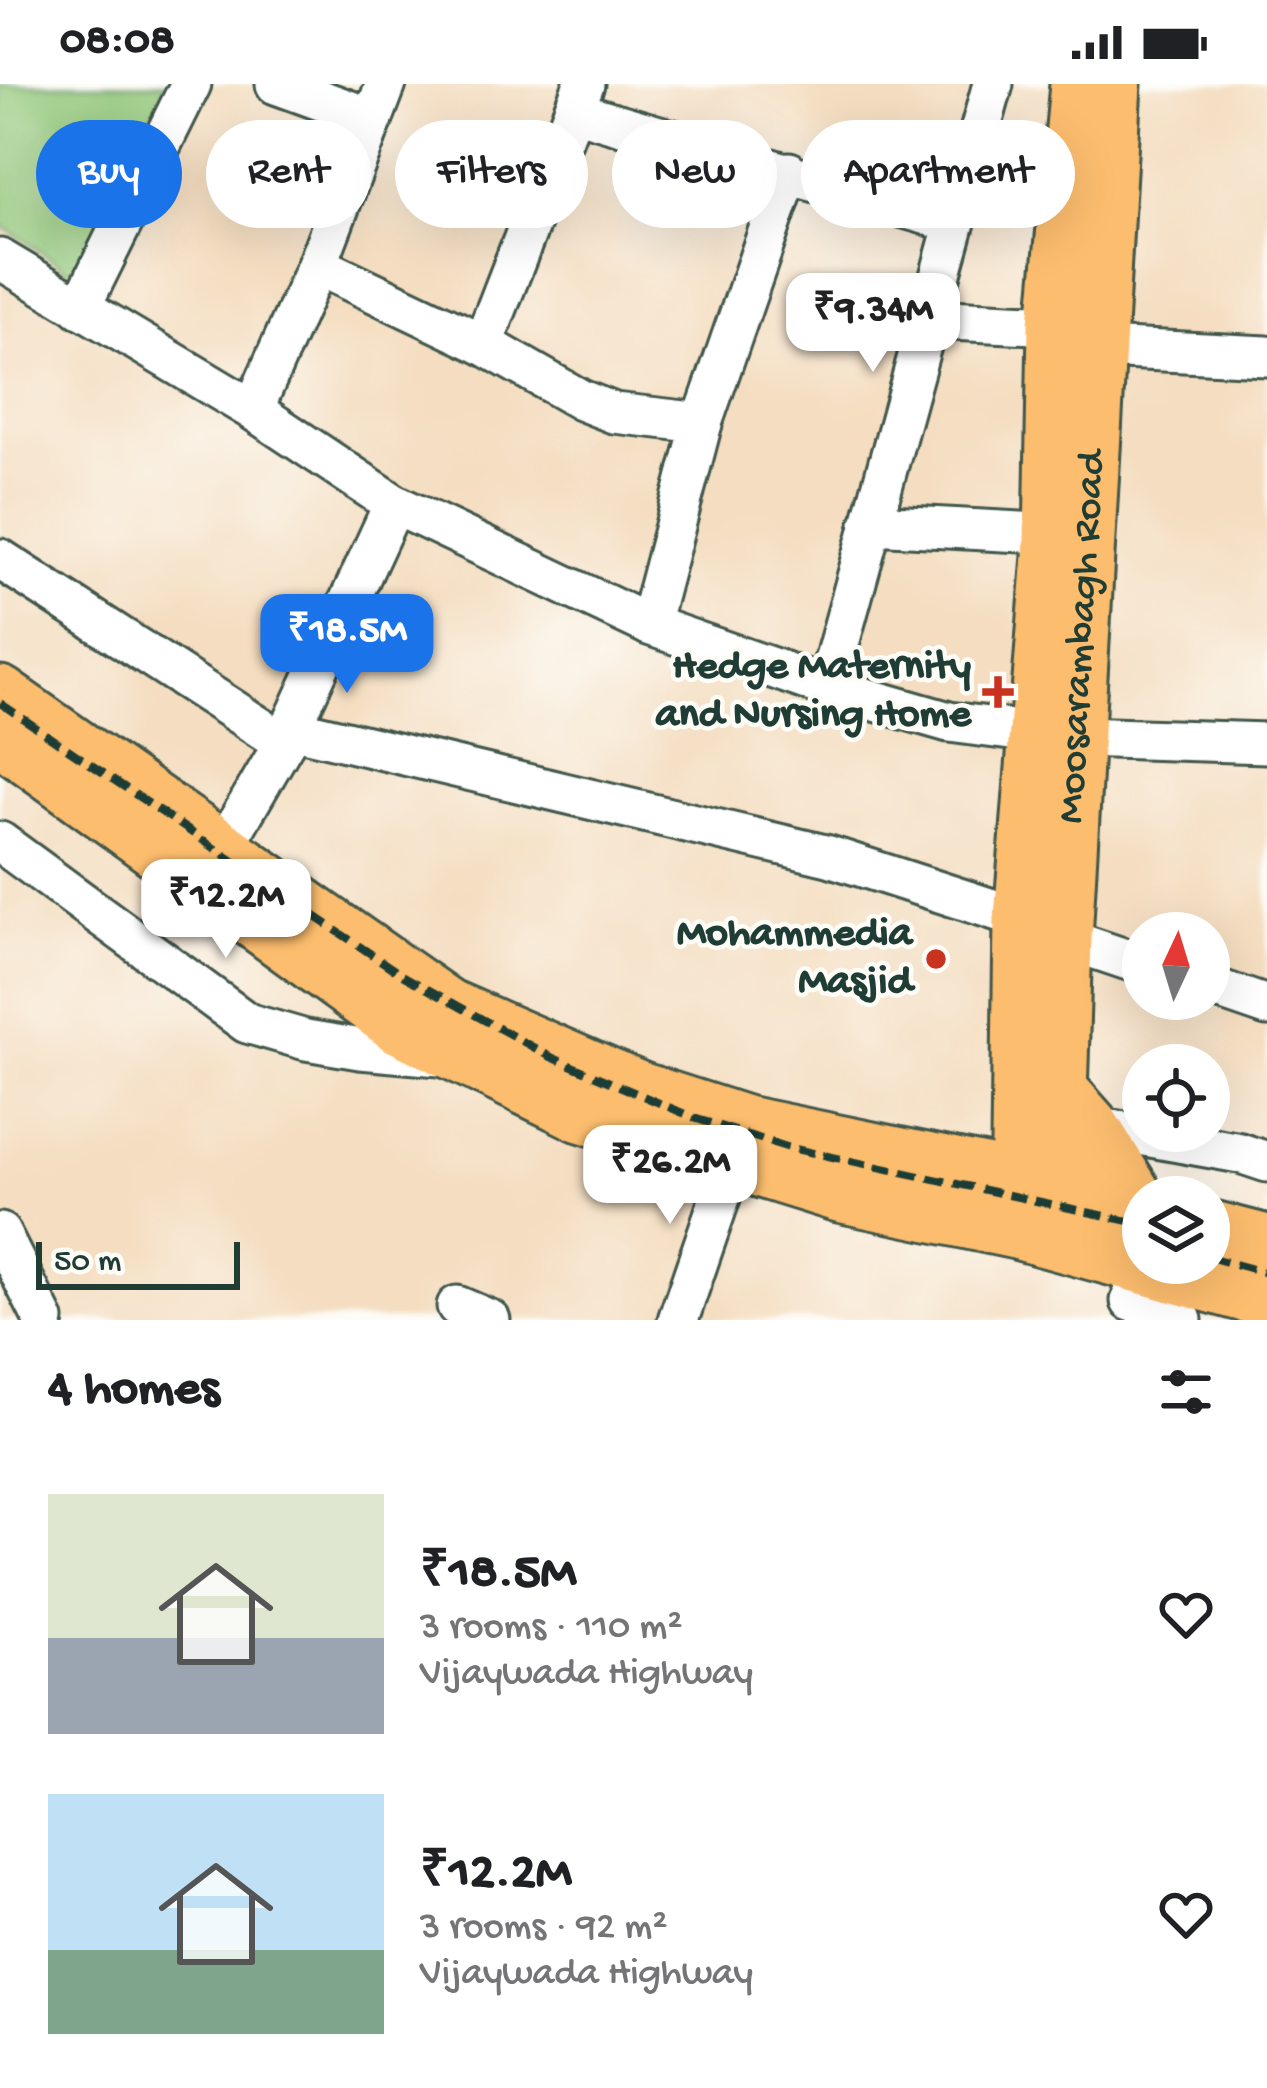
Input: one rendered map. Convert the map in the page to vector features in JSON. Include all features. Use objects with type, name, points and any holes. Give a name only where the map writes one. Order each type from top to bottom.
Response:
[{"type":"highway","points":[[0,695],[447,1008],[639,1090],[1035,1210],[1132,1295],[1267,1299]]},
{"type":"highway","points":[[0,736],[398,1024],[581,1113],[838,1193],[1035,1210],[1122,1212]]},
{"type":"highway","points":[[1075,1108],[1122,1180]]},
{"type":"highway","points":[[1230,1234],[1267,1244]]},
{"type":"main road","name":"Moosarambagh Road","points":[[1070,535],[1054,326],[1076,84]]},
{"type":"main road","name":"Moosarambagh Road","points":[[1035,1210],[1043,928],[1070,535],[1101,348],[1115,84]]},
{"type":"main road","name":"Moosarambagh Road","points":[[1035,1210],[1075,1108],[1043,928]]},
{"type":"street","points":[[80,308],[191,84]]},
{"type":"street","points":[[254,410],[380,102],[276,84]]},
{"type":"street","points":[[982,120],[993,84]]},
{"type":"street","points":[[483,344],[579,98],[801,176]]},
{"type":"street","points":[[650,625],[703,423],[789,172]]},
{"type":"street","points":[[827,687],[951,228]]},
{"type":"street","points":[[0,259],[254,410],[394,504],[650,625],[827,687],[949,722],[1057,735],[1267,743]]},
{"type":"street","points":[[316,265],[614,413],[703,423]]},
{"type":"street","points":[[928,320],[1054,326]]},
{"type":"street","points":[[1101,348],[1267,356]]},
{"type":"street","points":[[223,848],[288,736],[394,504]]},
{"type":"street","points":[[872,524],[1070,535]]},
{"type":"street","points":[[0,559],[288,736],[829,856],[1122,956]]},
{"type":"street","points":[[0,842],[247,1023],[360,1049],[463,1058]]},
{"type":"street","points":[[1230,993],[1267,1006]]},
{"type":"street","points":[[1075,1108],[1267,1162]]},
{"type":"street","points":[[678,1320],[734,1157]]},
{"type":"street","points":[[0,1233],[44,1320]]},
{"type":"street","points":[[1132,1295],[1182,1320]]},
{"type":"green space","points":[[0,84],[167,84],[150,120],[36,120],[36,228],[99,228],[76,276],[0,225]]},
{"type":"railway","points":[[0,703],[402,975],[551,1057],[697,1119],[786,1147],[1122,1219]]},
{"type":"railway","points":[[1230,1263],[1267,1273]]},
{"type":"place","name":"Hedge Maternity and Nursing Home","points":[[998,692]]},
{"type":"place","name":"Mohammedia Masjid","points":[[936,959]]}]
